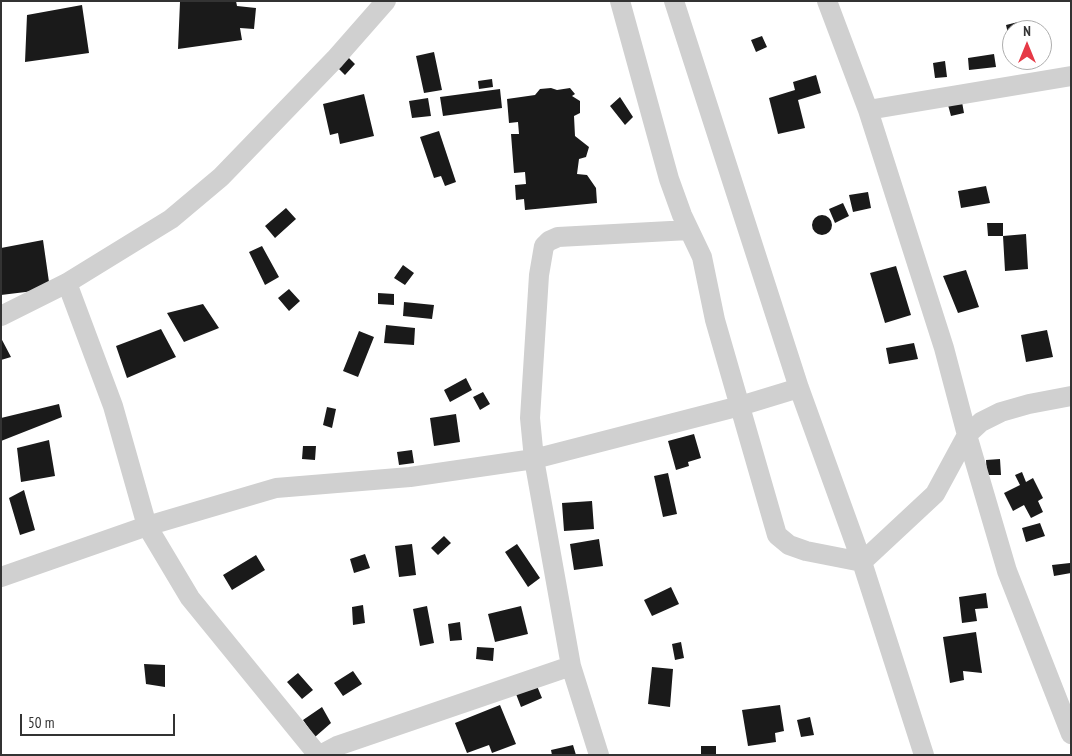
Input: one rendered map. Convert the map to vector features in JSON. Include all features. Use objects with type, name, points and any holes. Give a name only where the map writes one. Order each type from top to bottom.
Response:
[{"type":"street","points":[[1,316],[67,283],[171,219],[221,177],[335,59],[386,1]]},
{"type":"street","points":[[620,1],[669,179],[702,257],[715,320],[777,535],[789,545],[806,551],[862,562]]},
{"type":"street","points":[[674,1],[800,388],[862,562],[924,755]]},
{"type":"street","points":[[827,1],[868,110],[944,348],[967,435],[1007,571],[1071,734]]},
{"type":"street","points":[[868,110],[1071,76]]},
{"type":"street","points":[[599,755],[571,666],[534,459],[530,418],[539,275],[544,246],[549,241],[558,237],[689,230]]},
{"type":"street","points":[[67,283],[113,406],[148,526],[190,598],[319,755],[337,746],[571,666]]},
{"type":"street","points":[[1,577],[148,526],[276,488],[410,477],[534,459],[740,406],[800,388]]},
{"type":"street","points":[[862,562],[935,494],[967,435],[981,422],[1001,412],[1029,404],[1071,396]]},
{"type":"building","points":[[236,1],[237,6],[256,8],[254,29],[240,28],[242,40],[178,49],[180,2]]},
{"type":"building","points":[[82,5],[89,53],[25,62],[27,15]]},
{"type":"building","points":[[762,36],[767,47],[756,52],[751,40]]},
{"type":"building","points":[[434,52],[442,90],[424,93],[416,56]]},
{"type":"building","points":[[994,54],[996,67],[969,70],[968,58]]},
{"type":"building","points":[[346,55],[355,64],[345,75],[336,66]]},
{"type":"building","points":[[945,61],[947,77],[935,78],[933,63]]},
{"type":"building","points":[[816,75],[821,93],[798,100],[805,128],[778,134],[769,98],[795,90],[793,82]]},
{"type":"building","points":[[492,79],[493,87],[479,89],[478,81]]},
{"type":"building","points":[[551,88],[557,90],[570,88],[575,94],[572,96],[580,101],[580,113],[574,116],[575,136],[589,147],[586,157],[579,159],[577,174],[587,175],[596,188],[597,203],[525,210],[524,199],[516,200],[515,185],[526,184],[525,172],[514,173],[511,134],[519,134],[518,122],[509,123],[507,99],[535,95],[540,89]]},
{"type":"building","points":[[500,89],[502,108],[443,116],[440,97]]},
{"type":"building","points":[[364,94],[374,136],[340,144],[338,133],[330,135],[323,104]]},
{"type":"building","points":[[620,97],[633,117],[625,125],[610,106]]},
{"type":"building","points":[[428,98],[431,116],[412,118],[409,101]]},
{"type":"building","points":[[962,102],[964,113],[951,116],[948,105]]},
{"type":"building","points":[[439,131],[456,182],[445,186],[441,176],[434,178],[420,137]]},
{"type":"building","points":[[986,186],[990,203],[961,208],[958,191]]},
{"type":"building","points":[[868,192],[871,208],[853,212],[849,195]]},
{"type":"building","points":[[843,203],[849,216],[835,223],[829,209]]},
{"type":"building","points":[[286,208],[296,219],[275,238],[265,226]]},
{"type":"building","points":[[822,215],[829,218],[832,225],[829,232],[822,235],[815,232],[812,225],[815,218]]},
{"type":"building","points":[[987,223],[1003,223],[1003,236],[988,236]]},
{"type":"building","points":[[1026,234],[1028,269],[1005,271],[1003,236]]},
{"type":"building","points":[[43,240],[50,289],[1,295],[1,248]]},
{"type":"building","points":[[262,246],[279,277],[265,285],[249,252]]},
{"type":"building","points":[[403,265],[414,273],[405,285],[394,278]]},
{"type":"building","points":[[896,266],[911,315],[885,323],[870,273]]},
{"type":"building","points":[[966,270],[979,307],[958,313],[943,276]]},
{"type":"building","points":[[289,289],[300,301],[289,311],[278,298]]},
{"type":"building","points":[[378,293],[394,294],[394,305],[378,304]]},
{"type":"building","points":[[404,302],[434,305],[432,319],[403,316]]},
{"type":"building","points":[[203,304],[219,328],[184,342],[167,313]]},
{"type":"building","points":[[386,325],[415,328],[414,345],[384,343]]},
{"type":"building","points":[[161,329],[176,357],[127,378],[116,346]]},
{"type":"building","points":[[1047,330],[1053,357],[1026,362],[1021,335]]},
{"type":"building","points":[[359,331],[374,337],[358,377],[343,371]]},
{"type":"building","points":[[1,338],[11,357],[1,360]]},
{"type":"building","points":[[914,343],[918,359],[889,364],[886,348]]},
{"type":"building","points":[[466,378],[472,390],[450,402],[444,390]]},
{"type":"building","points":[[483,392],[490,404],[480,410],[473,397]]},
{"type":"building","points":[[59,404],[62,417],[1,441],[1,418]]},
{"type":"building","points":[[327,407],[336,409],[332,428],[323,425]]},
{"type":"building","points":[[456,414],[460,442],[434,446],[430,418]]},
{"type":"building","points":[[694,434],[701,458],[688,462],[689,466],[676,470],[668,441]]},
{"type":"building","points":[[49,440],[55,476],[21,482],[17,448]]},
{"type":"building","points":[[303,446],[316,446],[315,460],[302,459]]},
{"type":"building","points":[[412,450],[414,463],[399,465],[397,452]]},
{"type":"building","points":[[1000,459],[1001,475],[987,475],[986,460]]},
{"type":"building","points":[[1022,472],[1026,482],[1033,478],[1043,498],[1038,501],[1043,512],[1031,518],[1024,505],[1013,511],[1004,493],[1020,485],[1015,475]]},
{"type":"building","points":[[668,473],[677,514],[663,517],[654,476]]},
{"type":"building","points":[[24,490],[35,530],[20,535],[9,498]]},
{"type":"building","points":[[592,501],[594,529],[564,531],[562,503]]},
{"type":"building","points":[[1040,523],[1045,536],[1026,542],[1022,528]]},
{"type":"building","points":[[444,536],[451,543],[438,555],[431,548]]},
{"type":"building","points":[[599,539],[603,566],[574,570],[570,544]]},
{"type":"building","points":[[412,544],[416,575],[399,577],[395,546]]},
{"type":"building","points":[[517,544],[540,578],[528,587],[505,552]]},
{"type":"building","points":[[365,554],[370,568],[354,573],[350,559]]},
{"type":"building","points":[[256,555],[265,570],[232,590],[223,575]]},
{"type":"building","points":[[1070,563],[1071,573],[1054,576],[1052,565]]},
{"type":"building","points":[[671,587],[679,604],[652,616],[644,600]]},
{"type":"building","points":[[986,593],[988,608],[975,609],[977,621],[962,623],[959,597]]},
{"type":"building","points":[[363,605],[365,623],[353,625],[352,607]]},
{"type":"building","points":[[427,606],[434,643],[420,646],[413,609]]},
{"type":"building","points":[[521,606],[528,634],[495,642],[488,614]]},
{"type":"building","points":[[460,622],[462,640],[450,641],[448,624]]},
{"type":"building","points":[[976,632],[982,673],[963,671],[964,680],[950,683],[943,637]]},
{"type":"building","points":[[681,642],[684,658],[675,660],[672,644]]},
{"type":"building","points":[[477,647],[494,648],[493,661],[476,659]]},
{"type":"building","points":[[144,664],[165,665],[165,687],[146,684]]},
{"type":"building","points":[[652,667],[673,669],[670,707],[648,704]]},
{"type":"building","points":[[353,671],[362,684],[343,696],[334,683]]},
{"type":"building","points":[[298,673],[313,690],[302,699],[287,682]]},
{"type":"building","points":[[537,686],[542,698],[521,707],[516,694]]},
{"type":"building","points":[[500,705],[516,744],[492,753],[489,745],[467,753],[455,723]]},
{"type":"building","points":[[780,705],[784,731],[775,733],[776,742],[748,746],[742,710]]},
{"type":"building","points":[[322,707],[331,723],[315,737],[303,720]]},
{"type":"building","points":[[810,717],[814,735],[801,737],[797,720]]},
{"type":"building","points":[[573,745],[576,755],[552,755],[551,750]]},
{"type":"building","points":[[701,746],[716,746],[716,755],[701,755]]}]
